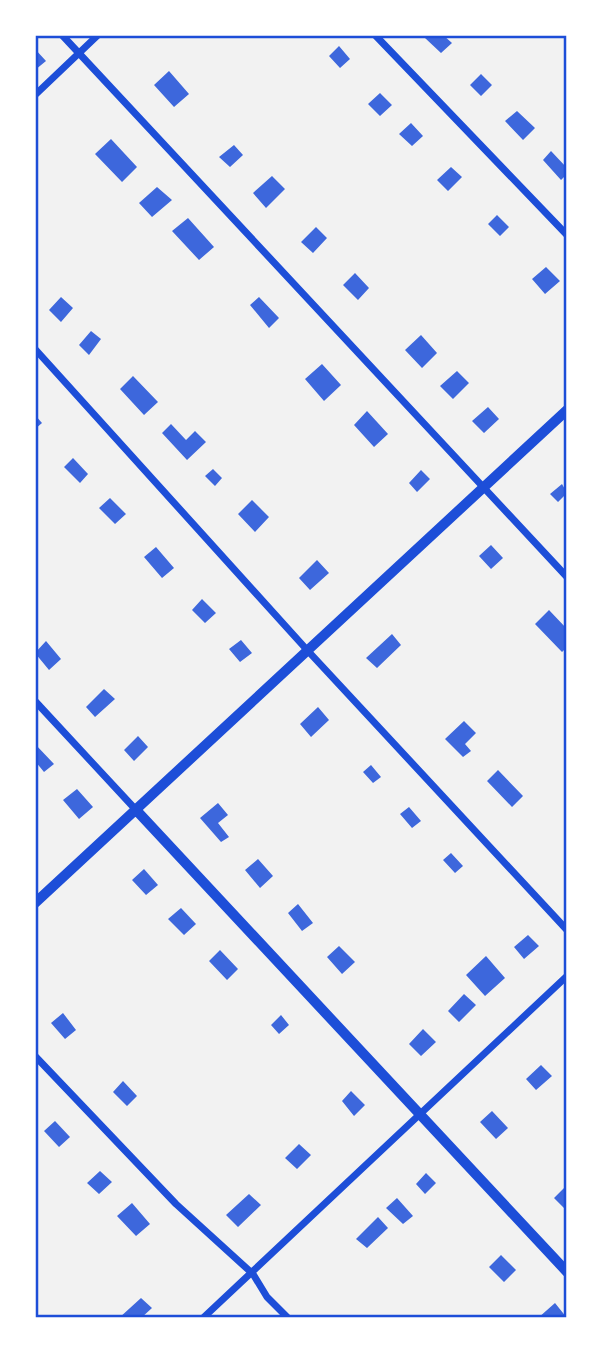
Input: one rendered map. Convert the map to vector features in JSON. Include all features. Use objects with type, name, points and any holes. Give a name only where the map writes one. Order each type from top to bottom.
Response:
[{"type":"street","points":[[62,35],[482,489],[567,577]]},
{"type":"street","points":[[35,95],[98,35]]},
{"type":"street","points":[[375,35],[567,235]]},
{"type":"street","points":[[35,349],[307,651],[567,930]]},
{"type":"street","points":[[35,903],[567,410]]},
{"type":"street","points":[[35,701],[567,1272]]},
{"type":"street","points":[[203,1318],[253,1274],[567,976]]},
{"type":"street","points":[[35,1056],[176,1204],[253,1274],[267,1297],[288,1318]]},
{"type":"building","points":[[428,35],[443,35],[452,43],[441,53],[425,38]]},
{"type":"building","points":[[339,46],[350,59],[340,68],[329,56]]},
{"type":"building","points":[[35,49],[46,61],[35,70]]},
{"type":"building","points":[[169,71],[189,94],[174,107],[154,85]]},
{"type":"building","points":[[481,74],[492,85],[481,96],[470,85]]},
{"type":"building","points":[[380,93],[392,105],[380,116],[368,104]]},
{"type":"building","points":[[517,111],[535,128],[523,140],[505,121]]},
{"type":"building","points":[[411,123],[423,136],[412,146],[399,134]]},
{"type":"building","points":[[111,139],[137,167],[122,182],[95,154]]},
{"type":"building","points":[[234,145],[243,155],[230,167],[219,157]]},
{"type":"building","points":[[551,151],[567,168],[567,174],[561,180],[543,160]]},
{"type":"building","points":[[451,167],[462,177],[448,191],[437,180]]},
{"type":"building","points":[[272,176],[285,189],[266,208],[253,193]]},
{"type":"building","points":[[157,187],[172,200],[152,217],[139,203]]},
{"type":"building","points":[[497,215],[509,227],[500,236],[488,224]]},
{"type":"building","points":[[188,218],[214,247],[199,260],[172,231]]},
{"type":"building","points":[[316,227],[327,238],[313,253],[301,242]]},
{"type":"building","points":[[546,267],[560,281],[545,294],[532,279]]},
{"type":"building","points":[[355,273],[369,288],[358,300],[343,285]]},
{"type":"building","points":[[61,297],[73,308],[61,322],[49,310]]},
{"type":"building","points":[[259,297],[279,318],[269,328],[250,305]]},
{"type":"building","points":[[91,331],[101,339],[89,355],[79,345]]},
{"type":"building","points":[[421,335],[437,353],[422,368],[405,350]]},
{"type":"building","points":[[322,364],[341,385],[324,401],[305,379]]},
{"type":"building","points":[[457,371],[469,383],[453,399],[440,386]]},
{"type":"building","points":[[133,376],[158,402],[144,415],[120,389]]},
{"type":"building","points":[[488,407],[499,419],[484,433],[472,421]]},
{"type":"building","points":[[367,411],[388,434],[374,447],[354,425]]},
{"type":"building","points":[[35,415],[42,423],[35,429]]},
{"type":"building","points":[[171,424],[186,440],[195,431],[206,442],[187,460],[162,433]]},
{"type":"building","points":[[73,458],[88,474],[80,483],[64,467]]},
{"type":"building","points":[[213,469],[222,478],[215,486],[205,476]]},
{"type":"building","points":[[421,470],[430,479],[417,492],[409,483]]},
{"type":"building","points":[[562,484],[567,493],[558,502],[550,494]]},
{"type":"building","points":[[110,498],[126,514],[115,524],[99,508]]},
{"type":"building","points":[[252,500],[269,517],[255,532],[238,514]]},
{"type":"building","points":[[491,545],[503,558],[491,569],[479,556]]},
{"type":"building","points":[[156,547],[174,568],[162,578],[144,557]]},
{"type":"building","points":[[317,560],[329,573],[310,590],[299,578]]},
{"type":"building","points":[[202,599],[216,613],[205,623],[192,610]]},
{"type":"building","points":[[549,610],[567,629],[567,647],[562,652],[535,624]]},
{"type":"building","points":[[392,634],[401,645],[377,668],[366,658]]},
{"type":"building","points":[[241,640],[252,653],[240,662],[229,649]]},
{"type":"building","points":[[46,641],[61,659],[49,670],[35,653]]},
{"type":"building","points":[[104,689],[115,699],[95,717],[86,707]]},
{"type":"building","points":[[318,707],[329,720],[311,737],[300,724]]},
{"type":"building","points":[[464,721],[476,733],[465,744],[471,751],[463,757],[445,739]]},
{"type":"building","points":[[138,736],[148,747],[134,761],[124,750]]},
{"type":"building","points":[[35,744],[54,764],[44,772],[35,761]]},
{"type":"building","points":[[371,765],[381,777],[373,783],[363,772]]},
{"type":"building","points":[[498,770],[523,796],[512,807],[487,781]]},
{"type":"building","points":[[77,789],[93,807],[79,819],[63,800]]},
{"type":"building","points":[[218,803],[228,815],[218,823],[229,837],[221,842],[200,818]]},
{"type":"building","points":[[409,807],[421,821],[412,828],[400,814]]},
{"type":"building","points":[[451,853],[463,866],[455,873],[443,860]]},
{"type":"building","points":[[258,859],[273,876],[260,888],[245,870]]},
{"type":"building","points":[[144,869],[158,885],[146,895],[132,880]]},
{"type":"building","points":[[298,904],[313,923],[302,931],[288,913]]},
{"type":"building","points":[[181,908],[196,924],[184,935],[168,919]]},
{"type":"building","points":[[528,935],[539,946],[524,959],[514,947]]},
{"type":"building","points":[[339,946],[355,962],[342,974],[327,957]]},
{"type":"building","points":[[220,950],[238,969],[227,980],[209,961]]},
{"type":"building","points":[[486,956],[505,978],[485,996],[466,975]]},
{"type":"building","points":[[464,994],[476,1005],[459,1022],[448,1011]]},
{"type":"building","points":[[63,1013],[76,1030],[65,1039],[51,1023]]},
{"type":"building","points":[[281,1015],[289,1025],[279,1034],[271,1025]]},
{"type":"building","points":[[423,1029],[436,1042],[421,1056],[409,1044]]},
{"type":"building","points":[[541,1065],[552,1076],[536,1090],[526,1079]]},
{"type":"building","points":[[123,1081],[137,1096],[127,1106],[113,1092]]},
{"type":"building","points":[[351,1091],[365,1105],[354,1116],[342,1101]]},
{"type":"building","points":[[492,1111],[508,1128],[496,1139],[480,1122]]},
{"type":"building","points":[[55,1121],[70,1137],[59,1147],[44,1131]]},
{"type":"building","points":[[299,1144],[311,1155],[297,1169],[285,1158]]},
{"type":"building","points":[[100,1171],[112,1182],[99,1194],[87,1183]]},
{"type":"building","points":[[426,1173],[436,1183],[425,1194],[416,1184]]},
{"type":"building","points":[[567,1185],[567,1211],[554,1198]]},
{"type":"building","points":[[249,1194],[261,1205],[238,1227],[226,1215]]},
{"type":"building","points":[[397,1198],[413,1216],[403,1224],[386,1208]]},
{"type":"building","points":[[132,1203],[150,1224],[136,1236],[117,1216]]},
{"type":"building","points":[[378,1217],[388,1228],[367,1248],[356,1239]]},
{"type":"building","points":[[501,1255],[516,1270],[504,1282],[489,1267]]},
{"type":"building","points":[[141,1298],[152,1308],[141,1318],[119,1318]]},
{"type":"building","points":[[555,1303],[567,1318],[538,1318]]}]
